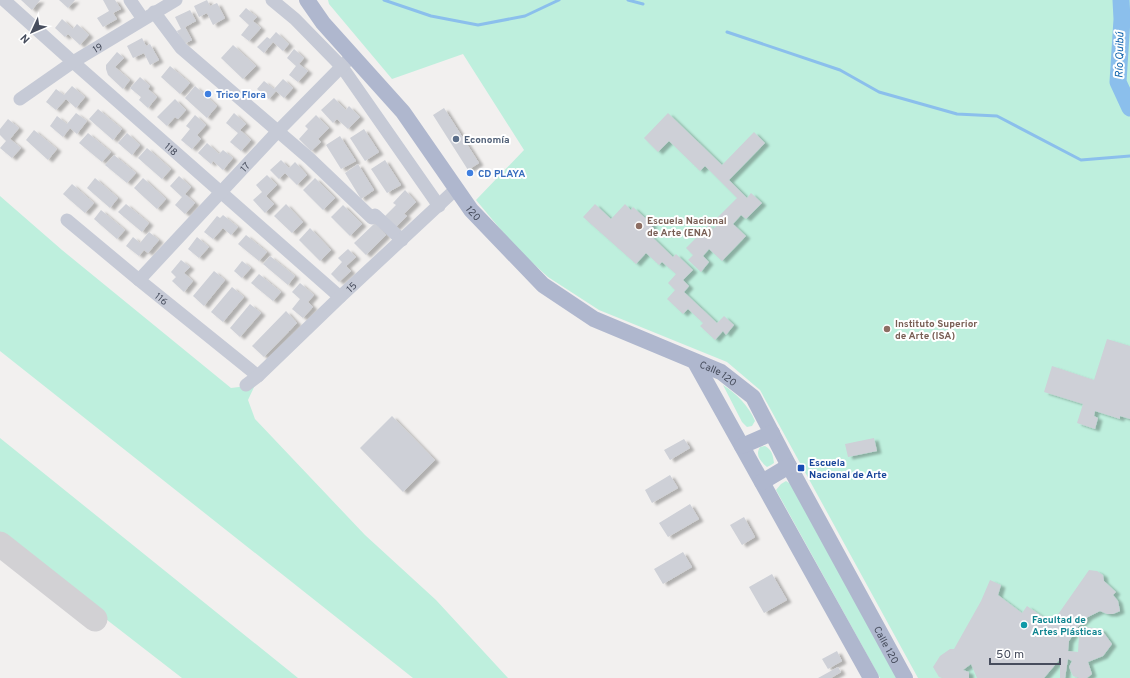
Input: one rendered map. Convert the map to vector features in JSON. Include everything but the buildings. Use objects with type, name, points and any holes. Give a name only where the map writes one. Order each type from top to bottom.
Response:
[{"type":"main road","name":"120","points":[[307,0],[323,23],[403,112],[471,210],[543,285],[594,319],[695,362]]},
{"type":"main road","name":"Calle 120","points":[[695,362],[721,372],[753,397],[905,678]]},
{"type":"main road","name":"Calle 120","points":[[695,362],[871,678]]},
{"type":"main road","points":[[742,446],[772,433]]},
{"type":"main road","points":[[762,482],[789,466]]},
{"type":"street","name":"118","points":[[4,0],[72,62],[340,297]]},
{"type":"street","points":[[130,0],[180,48],[278,131],[372,218],[376,214],[402,240]]},
{"type":"street","name":"19","points":[[20,99],[72,62],[176,0]]},
{"type":"street","points":[[272,0],[295,19],[342,67],[439,206]]},
{"type":"street","name":"17","points":[[139,280],[278,131],[353,55]]},
{"type":"street","name":"15","points":[[246,385],[258,376],[456,189]]},
{"type":"street","name":"116","points":[[67,220],[258,376]]},
{"type":"green space","name":"Instituto Superior de Arte (ISA)","points":[[328,0],[1130,0],[1130,678],[918,678],[760,390],[727,362],[599,310],[548,277],[516,248],[476,200],[524,150],[463,54],[392,79],[329,4]]},
{"type":"green space","points":[[0,196],[62,250],[231,388],[255,385],[248,400],[255,419],[365,535],[436,600],[508,678],[413,678],[0,351]]},
{"type":"green space","points":[[723,385],[733,392],[746,405],[755,421],[752,426],[747,427],[742,422]]},
{"type":"green space","points":[[0,438],[298,678],[182,678],[0,537]]},
{"type":"green space","points":[[765,446],[772,453],[774,463],[767,467],[760,460],[758,455],[760,447]]},
{"type":"green space","points":[[786,481],[794,486],[898,678],[880,678],[776,490]]},
{"type":"waterway","points":[[384,0],[431,16],[478,25],[525,16],[559,0]]},
{"type":"waterway","points":[[628,0],[643,4]]},
{"type":"waterway","name":"Río Quibú","points":[[1121,0],[1122,19],[1118,82],[1130,108]]},
{"type":"waterway","points":[[727,32],[840,70],[879,92],[957,114],[997,116],[1081,160],[1130,156]]},
{"type":"taxiway","points":[[0,544],[95,619]]},
{"type":"place","name":"Trico Flora","points":[[208,94]]},
{"type":"place","name":"Economía","points":[[456,139]]},
{"type":"place","name":"CD PLAYA","points":[[470,173]]},
{"type":"place","name":"Escuela Nacional de Arte (ENA)","points":[[639,226]]},
{"type":"place","name":"Instituto Superior de Arte (ISA)","points":[[887,329]]},
{"type":"place","name":"Escuela Nacional de Arte","points":[[801,468]]},
{"type":"place","name":"Facultad de Artes Plásticas","points":[[1024,625]]}]
